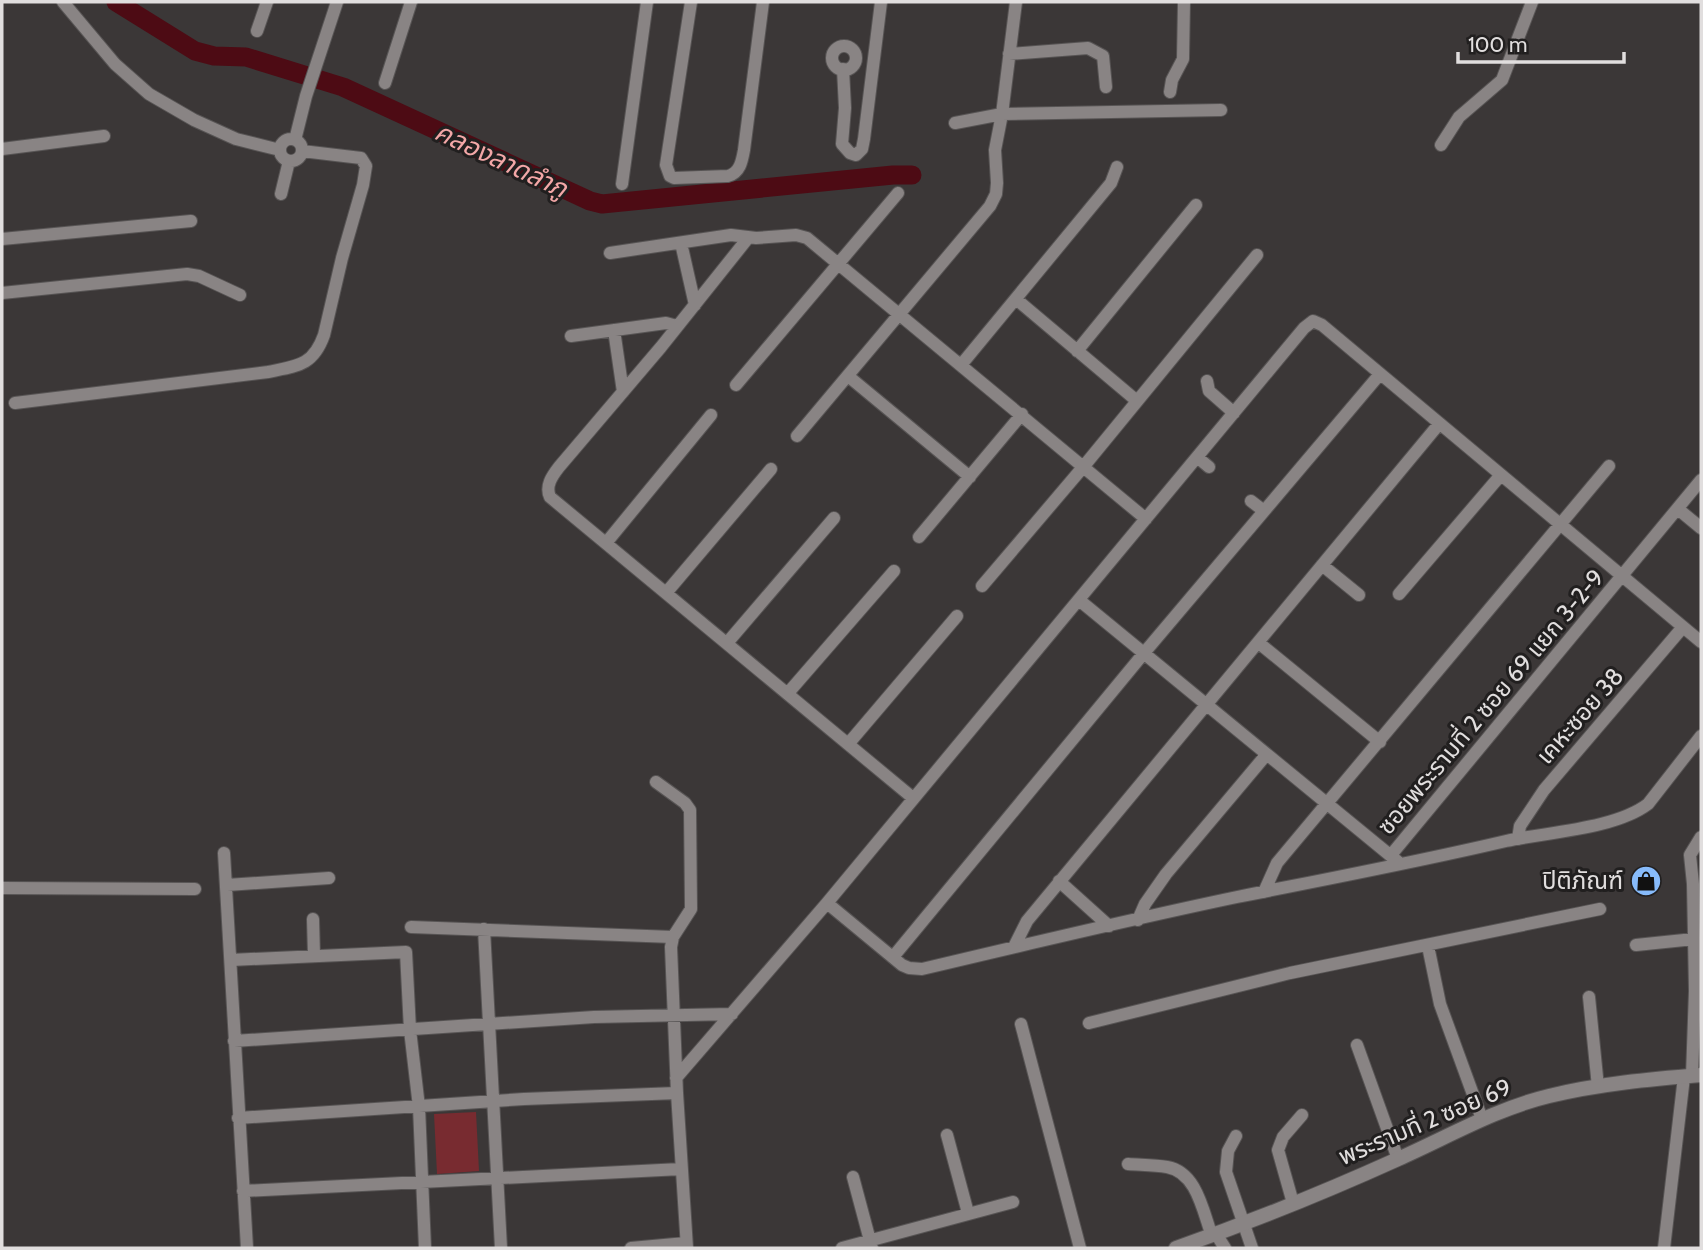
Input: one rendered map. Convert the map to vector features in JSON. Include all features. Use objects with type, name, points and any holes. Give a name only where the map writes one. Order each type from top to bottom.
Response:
[{"type":"street","points":[[63,2],[115,64],[149,94],[194,120],[236,139],[280,150]]},
{"type":"street","points":[[257,32],[267,2]]},
{"type":"street","points":[[280,150],[283,157],[289,161],[298,159],[306,96],[337,2]]},
{"type":"street","points":[[385,83],[411,2]]},
{"type":"street","points":[[622,184],[647,2]]},
{"type":"street","points":[[691,2],[666,165],[666,172],[674,178],[728,176],[738,170],[744,150],[763,2]]},
{"type":"street","points":[[843,69],[845,108],[842,144],[850,153],[856,155],[862,149],[864,139],[881,2]]},
{"type":"street","points":[[797,436],[990,206],[996,194],[998,170],[995,150],[1016,2]]},
{"type":"street","points":[[1170,92],[1172,80],[1183,59],[1184,2]]},
{"type":"street","points":[[1441,145],[1459,117],[1502,80],[1532,2]]},
{"type":"street","points":[[1009,54],[1088,48],[1095,50],[1103,56],[1106,86]]},
{"type":"street","points":[[955,123],[1002,114],[1220,110]]},
{"type":"street","points":[[2,149],[103,136]]},
{"type":"street","points":[[15,403],[268,372],[301,365],[311,359],[320,347],[324,335],[366,166],[361,158],[287,140],[280,150]]},
{"type":"street","points":[[281,194],[289,161]]},
{"type":"street","points":[[961,365],[1111,183],[1116,167]]},
{"type":"street","points":[[736,385],[898,193]]},
{"type":"street","points":[[1077,351],[1196,205]]},
{"type":"street","points":[[2,239],[191,221]]},
{"type":"street","points":[[610,253],[731,235],[748,238],[802,236],[900,313],[1146,519]]},
{"type":"street","points":[[748,238],[559,467],[548,490],[550,497],[913,798]]},
{"type":"street","points":[[681,243],[695,305]]},
{"type":"street","points":[[982,586],[1257,255]]},
{"type":"street","points":[[2,293],[187,274],[199,276],[240,295]]},
{"type":"street","points":[[1016,299],[1138,401]]},
{"type":"street","points":[[676,1077],[827,903],[1312,321],[1322,325],[1701,642]]},
{"type":"street","points":[[571,335],[666,323],[677,326]]},
{"type":"street","points":[[614,330],[622,392]]},
{"type":"street","points":[[893,957],[1144,653],[1380,374]]},
{"type":"street","points":[[848,376],[970,477]]},
{"type":"street","points":[[1208,381],[1209,391],[1234,413]]},
{"type":"street","points":[[919,537],[1022,414]]},
{"type":"street","points":[[606,543],[711,415]]},
{"type":"street","points":[[1014,947],[1027,921],[1059,881],[1439,424]]},
{"type":"street","points":[[1197,457],[1209,467]]},
{"type":"street","points":[[1264,892],[1278,863],[1609,466]]},
{"type":"street","points":[[666,593],[771,469]]},
{"type":"street","points":[[1399,594],[1500,475]]},
{"type":"street","name":"ซอยพระรามที่ 2 ซอย 69 แยก 3-2-9","points":[[1391,855],[1701,480]]},
{"type":"street","points":[[1251,501],[1264,511]]},
{"type":"street","points":[[1678,509],[1701,528]]},
{"type":"street","points":[[727,643],[834,518]]},
{"type":"street","points":[[1322,565],[1359,595]]},
{"type":"street","points":[[788,693],[894,570]]},
{"type":"street","points":[[1079,600],[1403,865]]},
{"type":"street","points":[[849,743],[957,616]]},
{"type":"street","name":"เคหะซอย 38","points":[[1518,839],[1520,826],[1544,790],[1683,627]]},
{"type":"street","points":[[1259,642],[1380,742]]},
{"type":"street","points":[[827,903],[909,968],[922,968],[1264,892],[1613,820],[1639,811],[1648,804],[1701,736]]},
{"type":"street","points":[[1138,920],[1145,904],[1166,874],[1266,755]]},
{"type":"street","points":[[631,1248],[687,1246],[671,947],[673,937],[691,909],[690,810],[685,803],[656,782]]},
{"type":"street","points":[[1664,1248],[1692,1076],[1695,991],[1690,855],[1701,837]]},
{"type":"street","points":[[223,853],[247,1248]]},
{"type":"street","points":[[227,885],[328,878]]},
{"type":"street","points":[[1059,881],[1109,926]]},
{"type":"street","points":[[2,888],[195,889]]},
{"type":"street","points":[[1089,1023],[1290,973],[1600,909]]},
{"type":"street","points":[[313,919],[314,956]]},
{"type":"street","points":[[411,928],[673,937]]},
{"type":"street","points":[[484,929],[501,1248]]},
{"type":"street","points":[[1636,945],[1694,939]]},
{"type":"street","points":[[1429,946],[1440,1004],[1482,1119]]},
{"type":"street","points":[[231,960],[406,952],[410,1030],[419,1107],[425,1248]]},
{"type":"street","points":[[1589,997],[1598,1087]]},
{"type":"street","points":[[234,1041],[490,1023],[673,1014],[732,1014]]},
{"type":"street","points":[[1021,1024],[1080,1248]]},
{"type":"street","points":[[1357,1045],[1398,1159]]},
{"type":"street","name":"พระรามที่ 2 ซอย 69","points":[[1176,1248],[1398,1159],[1482,1119],[1548,1097],[1598,1087],[1692,1076]]},
{"type":"street","points":[[238,1118],[492,1101],[677,1093]]},
{"type":"street","points":[[1293,1203],[1278,1150],[1283,1136],[1302,1115]]},
{"type":"street","points":[[947,1135],[968,1213]]},
{"type":"street","points":[[1237,1136],[1228,1151],[1226,1172],[1252,1248]]},
{"type":"street","points":[[1128,1164],[1170,1167],[1185,1176],[1194,1188],[1214,1235],[1225,1248]]},
{"type":"street","points":[[243,1191],[681,1169]]},
{"type":"street","points":[[853,1177],[871,1244]]},
{"type":"street","points":[[842,1248],[871,1244],[968,1213],[1013,1202]]},
{"type":"shaded area","points":[[476,1112],[479,1171],[437,1174],[434,1114]]},
{"type":"waterway","name":"คลองลาดลำภู","points":[[116,2],[195,51],[214,56],[246,57],[343,87],[590,201],[602,204],[912,175]]},
{"type":"place","name":"ปิติภัณฑ์","points":[[1646,881]]}]
